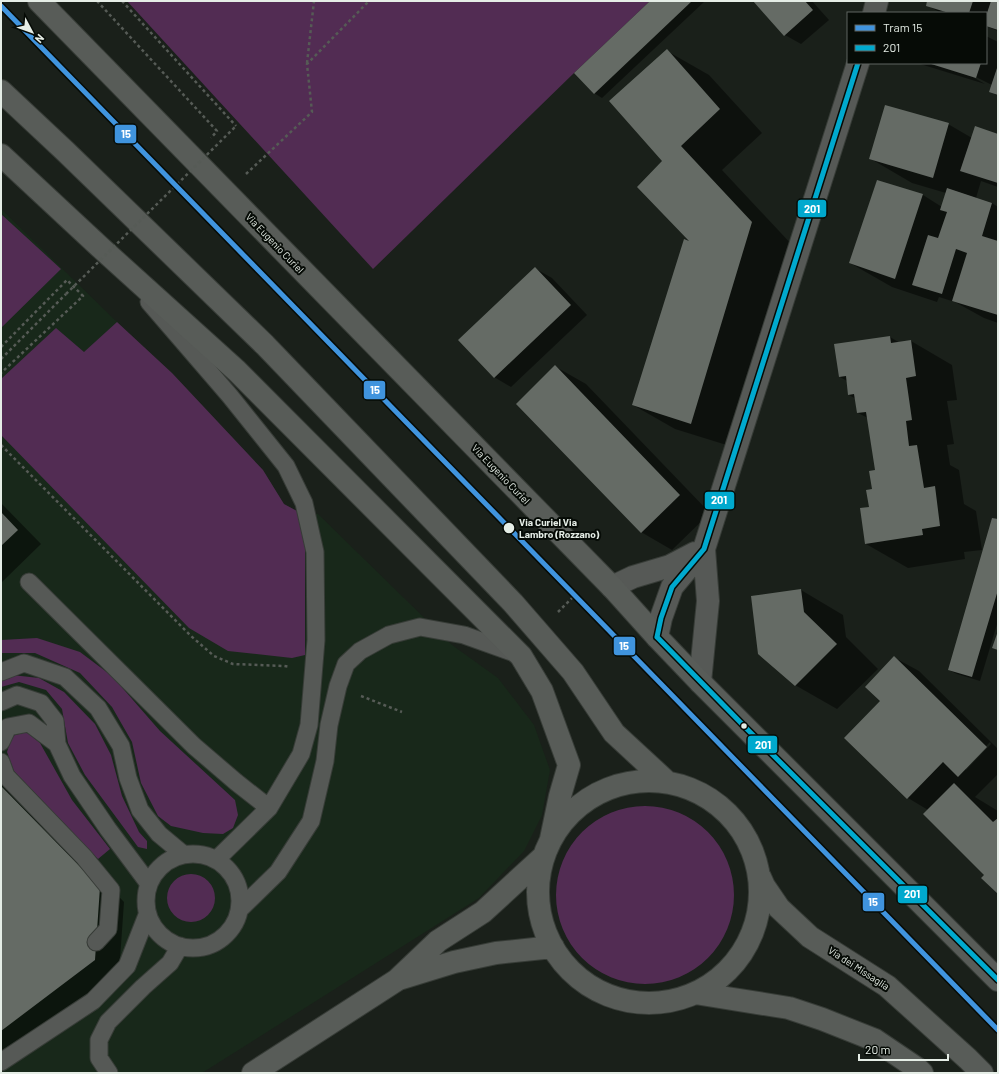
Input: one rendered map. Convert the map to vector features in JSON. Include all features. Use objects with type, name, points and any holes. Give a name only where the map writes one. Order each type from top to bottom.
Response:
[{"type":"main road","name":"Via Eugenio Curiel","points":[[39,1],[612,587],[700,682],[998,980]]},
{"type":"main road","points":[[1,76],[65,151]]},
{"type":"main road","points":[[1,91],[265,345],[507,597],[573,672],[614,733],[667,782]]},
{"type":"main road","points":[[1,155],[101,248],[237,370],[521,656],[542,690],[569,765],[548,848],[483,912],[438,940],[397,980],[253,1073]]},
{"type":"main road","name":"Via dei Missaglia","points":[[650,780],[667,782],[691,788],[703,794],[715,801],[735,820],[750,843],[759,870],[761,897],[759,911],[756,924],[748,944],[737,961],[705,988],[680,999],[652,1004],[625,1001],[612,997],[587,984],[576,976],[562,961],[553,947],[543,924],[538,897],[540,869],[548,848],[564,820],[585,801],[609,788],[636,781],[650,780]]},
{"type":"main road","name":"Via dei Missaglia","points":[[760,876],[764,886],[779,908],[810,937],[887,986],[982,1073]]},
{"type":"main road","points":[[397,980],[454,962],[496,953],[553,947]]},
{"type":"main road","name":"Via dei Missaglia","points":[[695,993],[789,1008],[822,1019],[875,1040],[922,1073]]},
{"type":"street","points":[[874,12],[877,1]]},
{"type":"street","points":[[700,682],[708,600],[704,549],[858,64]]},
{"type":"street","points":[[612,587],[633,577],[670,566],[704,549]]},
{"type":"street","points":[[657,637],[661,618],[672,587],[704,549]]},
{"type":"lane","points":[[101,248],[230,396],[286,466],[304,503],[315,552],[316,640],[314,675],[309,725],[301,754],[269,808],[216,860]]},
{"type":"lane","points":[[29,582],[194,746],[269,808]]},
{"type":"lane","points":[[239,910],[278,872],[311,821],[325,761],[329,725],[338,686],[346,664],[360,651],[389,635],[420,627],[464,634],[521,656]]},
{"type":"lane","points":[[1,672],[24,663],[65,676],[98,708],[121,746],[128,778],[140,810],[159,834],[183,854]]},
{"type":"lane","points":[[1,702],[17,696],[40,703],[55,721],[57,744],[72,776],[108,829],[149,884]]},
{"type":"lane","points":[[1,742],[8,727],[29,722],[57,744]]},
{"type":"lane","points":[[1,762],[6,776],[84,857],[111,890],[108,929],[96,942]]},
{"type":"lane","points":[[183,854],[199,854],[214,858],[216,860],[226,867],[235,880],[240,895],[239,910],[234,924],[224,937],[210,944],[196,948],[180,946],[166,940],[155,929],[148,915],[146,899],[149,884],[157,870],[168,860],[183,854]]},
{"type":"lane","points":[[1,1062],[93,1002],[127,966],[148,915]]},
{"type":"lane","points":[[108,1073],[99,1058],[98,1040],[108,1022],[143,987],[170,963],[180,946]]},
{"type":"path","points":[[97,1],[217,131],[208,141]]},
{"type":"path","points":[[1,359],[236,126],[122,1]]},
{"type":"path","points":[[243,177],[312,112],[307,64],[314,1]]},
{"type":"path","points":[[307,64],[369,1]]},
{"type":"path","points":[[1,347],[67,280],[83,296],[1,373]]},
{"type":"path","points":[[1,445],[191,636],[214,656],[233,664],[284,666],[314,675]]},
{"type":"path","points":[[558,612],[583,587]]},
{"type":"path","points":[[338,686],[402,712]]},
{"type":"shaded area","points":[[127,1],[650,1],[373,269]]},
{"type":"shaded area","points":[[1,209],[117,322],[172,373],[263,470],[284,504],[297,511],[318,514],[452,645],[498,678],[534,725],[550,770],[542,815],[524,851],[479,898],[202,1073],[1,1073]]},
{"type":"shaded area","points":[[1,214],[61,269],[1,328]]},
{"type":"shaded area","points":[[117,322],[172,373],[263,470],[284,504],[297,511],[305,537],[305,655],[292,658],[228,651],[189,628],[1,435],[1,379],[56,328],[84,352]]},
{"type":"shaded area","points":[[37,638],[80,652],[112,676],[160,731],[235,800],[238,815],[233,828],[223,834],[203,833],[171,826],[158,816],[141,783],[132,742],[112,707],[80,673],[35,653],[1,653],[1,640]]},
{"type":"shaded area","points":[[12,675],[39,678],[64,692],[95,724],[111,755],[122,796],[139,832],[147,841],[147,849],[138,847],[85,775],[68,743],[62,709],[46,690],[19,682],[1,687],[1,679]]},
{"type":"shaded area","points":[[26,732],[40,743],[72,800],[110,849],[98,859],[14,771],[7,752],[12,736]]},
{"type":"shaded area","points":[[636,806],[654,806],[671,809],[687,816],[702,826],[714,838],[724,853],[731,869],[734,895],[733,912],[728,929],[714,952],[702,964],[687,974],[671,981],[654,984],[636,984],[619,981],[603,974],[588,964],[576,952],[566,937],[559,921],[556,904],[556,886],[559,869],[566,853],[576,838],[588,826],[603,816],[619,809]]},
{"type":"shaded area","points":[[186,874],[196,874],[205,878],[211,884],[215,893],[215,903],[211,912],[205,918],[196,922],[186,922],[177,918],[171,912],[167,903],[167,893],[171,884],[177,878]]},
{"type":"building","points":[[650,1],[692,1],[594,94],[574,73]]},
{"type":"building","points":[[753,1],[805,1],[813,10],[784,36]]},
{"type":"building","points":[[927,1],[973,1],[969,12],[946,12],[926,6]]},
{"type":"building","points":[[991,1],[998,1],[998,30],[987,26],[987,13]]},
{"type":"building","points":[[667,49],[720,109],[681,146],[752,222],[691,424],[632,405],[684,239],[689,241],[637,187],[662,161],[609,101]]},
{"type":"building","points":[[931,64],[981,64],[976,78]]},
{"type":"building","points":[[998,65],[998,95],[989,92]]},
{"type":"building","points":[[885,105],[949,123],[933,178],[869,159]]},
{"type":"building","points":[[975,126],[998,134],[998,183],[960,171]]},
{"type":"building","points":[[877,180],[923,194],[895,279],[849,263]]},
{"type":"building","points":[[947,188],[992,203],[982,236],[998,241],[998,315],[952,301],[967,253],[956,249],[942,294],[912,285],[928,235],[938,238],[947,212],[940,210]]},
{"type":"building","points":[[535,267],[571,305],[494,378],[458,340]]},
{"type":"building","points":[[890,336],[891,343],[911,340],[916,376],[906,378],[912,420],[906,421],[909,446],[917,445],[924,488],[935,486],[940,526],[922,529],[923,535],[865,544],[860,508],[869,507],[866,490],[872,489],[869,471],[875,470],[866,412],[857,413],[854,394],[848,395],[846,376],[839,377],[834,344]]},
{"type":"building","points":[[555,365],[680,495],[641,533],[516,404]]},
{"type":"building","points":[[1,512],[18,530],[1,546]]},
{"type":"building","points":[[992,518],[998,519],[998,590],[972,677],[948,670]]},
{"type":"building","points":[[801,589],[804,612],[837,644],[795,686],[758,654],[751,596]]},
{"type":"building","points":[[998,631],[998,650],[992,648]]},
{"type":"building","points":[[894,656],[987,747],[958,777],[943,762],[907,799],[844,738],[880,701],[865,687]]},
{"type":"building","points":[[954,783],[993,822],[998,818],[998,894],[981,878],[984,875],[923,814]]},
{"type":"building","points":[[1,786],[100,887],[95,960],[1,1031]]},
{"type":"tram line","name":"15","points":[[1,6],[998,1030]]},
{"type":"transit line","name":"201","points":[[657,637],[661,618],[672,587],[704,549],[858,64]]},
{"type":"transit line","name":"201","points":[[657,637],[998,980]]},
{"type":"place","name":"Via Curiel Via Lambro (Rozzano)","points":[[509,528]]}]
